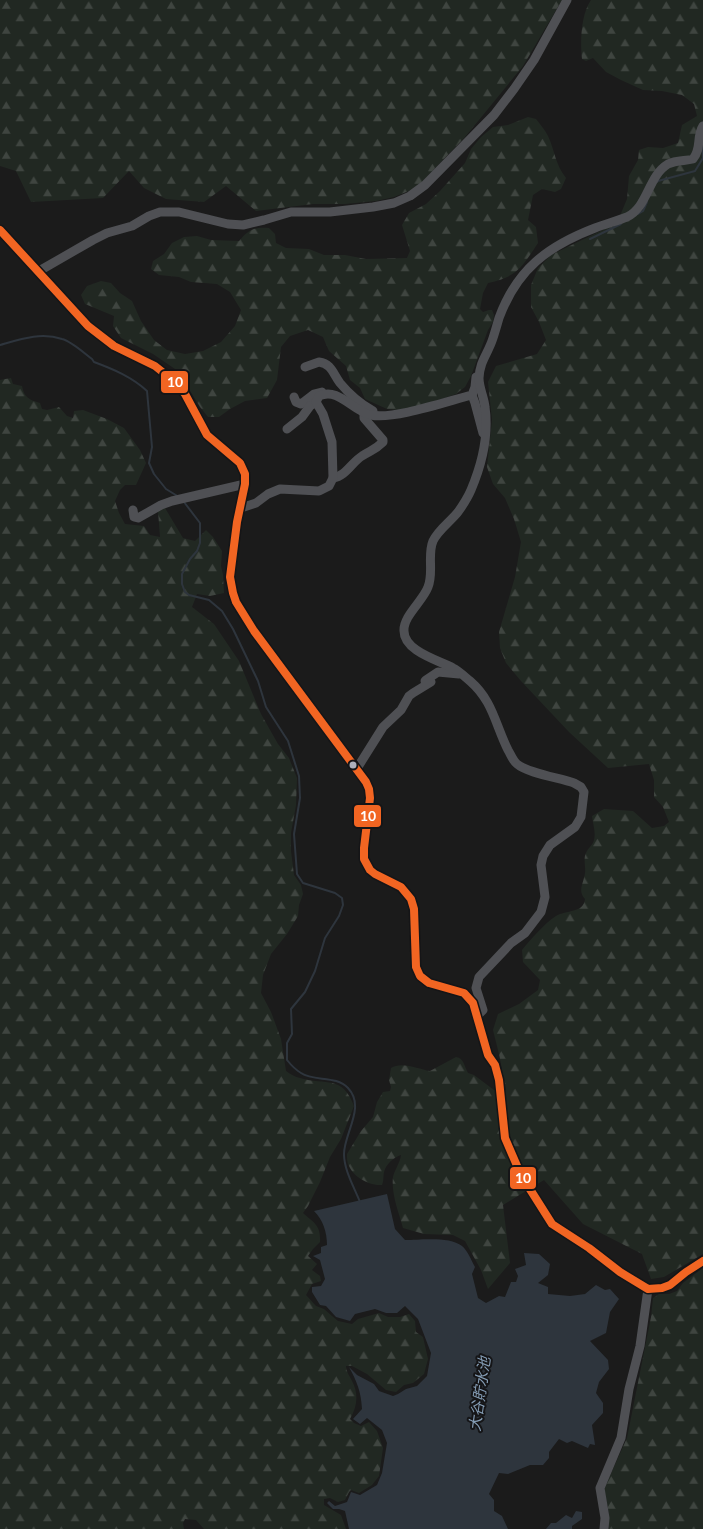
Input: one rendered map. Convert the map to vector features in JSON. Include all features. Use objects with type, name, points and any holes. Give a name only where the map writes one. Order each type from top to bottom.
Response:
[{"type":"street","points":[[39,271],[107,233],[132,226],[160,212],[187,214],[228,224],[243,225],[291,212],[330,212],[373,207],[394,203],[410,196],[425,185],[499,108],[534,60],[567,0]]},
{"type":"street","points":[[477,1016],[483,1010],[476,988],[479,977],[511,943],[525,933],[541,912],[545,897],[541,865],[543,856],[550,845],[580,821],[583,812],[584,796],[582,789],[578,785],[516,764],[500,734],[488,701],[478,688],[453,668],[411,646],[406,640],[404,632],[406,622],[430,584],[433,540],[459,511],[479,467],[487,422],[479,381],[482,359],[492,341],[506,304],[517,284],[529,268],[545,253],[562,242],[628,216],[635,211],[654,179],[666,166],[674,162],[693,159],[698,153],[700,133],[703,126]]},
{"type":"street","points":[[0,230],[88,326],[114,346],[155,366],[175,382],[185,394],[207,435],[240,463],[245,474],[245,484],[230,568],[231,586],[236,602],[254,631],[370,789],[364,859],[370,870],[401,887],[411,899],[414,909],[416,967],[420,976],[429,983],[464,993],[473,1003],[488,1055],[495,1065],[499,1080],[505,1138],[522,1175],[552,1224],[589,1248],[620,1272],[648,1289],[662,1288],[670,1285],[703,1261]]},
{"type":"street","points":[[305,367],[318,362],[330,366],[340,383],[364,405],[373,411],[385,415]]},
{"type":"street","points":[[480,369],[476,373],[475,387],[472,395],[476,403],[485,438]]},
{"type":"street","points":[[294,398],[296,402],[301,404],[314,394],[323,392],[337,395],[370,415],[392,415],[472,395]]},
{"type":"street","points":[[287,429],[302,417],[319,396],[329,394]]},
{"type":"street","points":[[241,508],[256,503],[268,494],[280,489],[323,490],[329,486],[334,478],[331,437],[323,414],[316,402]]},
{"type":"street","points":[[334,478],[339,477],[363,456],[376,450],[383,442],[364,418],[364,413]]},
{"type":"street","points":[[133,510],[134,518],[138,518],[161,505],[182,498],[245,484]]},
{"type":"street","points":[[356,770],[383,727],[401,710],[409,696],[431,682],[425,680],[438,672],[462,674]]},
{"type":"street","points":[[604,1529],[605,1518],[600,1488],[621,1438],[629,1389],[640,1346],[648,1289]]},
{"type":"green space","points":[[0,0],[562,0],[523,66],[465,137],[416,188],[394,197],[376,201],[345,204],[313,204],[256,211],[226,186],[204,202],[166,199],[144,188],[129,171],[103,198],[31,202],[16,171],[0,166]]},
{"type":"green space","points":[[591,0],[703,0],[703,1254],[664,1277],[651,1279],[642,1254],[583,1224],[544,1180],[503,1205],[510,1263],[488,1289],[481,1270],[465,1241],[453,1235],[424,1234],[403,1228],[393,1190],[393,1177],[401,1155],[388,1164],[384,1172],[382,1185],[378,1185],[368,1183],[351,1170],[348,1165],[347,1154],[361,1131],[373,1117],[377,1102],[383,1092],[390,1091],[391,1068],[395,1066],[405,1065],[430,1071],[456,1057],[462,1061],[468,1073],[474,1075],[494,1090],[506,1090],[493,1030],[498,1014],[519,1004],[538,990],[540,980],[523,962],[522,950],[556,916],[578,909],[584,904],[585,899],[581,889],[585,873],[585,858],[595,837],[592,816],[604,809],[633,811],[652,828],[664,826],[669,822],[663,807],[654,797],[654,780],[649,764],[608,768],[569,732],[521,681],[506,663],[500,648],[499,632],[515,577],[521,542],[505,498],[493,484],[487,467],[492,420],[488,382],[496,366],[537,354],[546,340],[531,307],[531,285],[538,268],[551,255],[617,223],[627,199],[629,176],[638,160],[639,150],[648,147],[663,148],[678,143],[682,125],[697,116],[694,104],[682,95],[643,90],[606,72],[593,58],[586,61],[582,59],[582,28],[585,13]]},
{"type":"green space","points":[[528,117],[536,119],[545,132],[566,178],[561,189],[555,192],[542,189],[533,195],[528,220],[536,227],[538,243],[528,259],[518,270],[506,278],[488,283],[483,293],[480,309],[483,312],[492,310],[494,315],[493,322],[488,330],[471,376],[465,387],[456,394],[423,405],[400,410],[387,409],[365,399],[360,388],[350,380],[346,366],[329,351],[323,337],[308,330],[290,336],[281,347],[277,380],[267,398],[245,401],[219,417],[208,417],[178,371],[153,354],[121,338],[113,326],[114,316],[85,304],[81,295],[87,286],[101,281],[111,283],[120,293],[132,301],[141,321],[154,340],[167,350],[185,354],[203,351],[221,342],[235,326],[241,310],[230,292],[217,284],[191,282],[179,277],[159,275],[151,269],[153,261],[164,254],[172,243],[184,237],[197,236],[211,240],[239,241],[252,230],[269,228],[275,234],[276,243],[286,248],[309,249],[324,255],[345,255],[366,259],[407,258],[410,251],[402,225],[409,213],[426,204],[440,191],[465,163],[471,149],[493,127],[508,125]]},
{"type":"green space","points":[[11,378],[13,384],[22,386],[30,399],[40,403],[42,409],[47,410],[59,407],[67,416],[73,418],[74,411],[83,410],[124,428],[140,450],[146,463],[136,485],[125,485],[120,490],[115,501],[125,524],[144,526],[150,535],[160,537],[158,511],[161,508],[165,508],[183,538],[195,541],[206,530],[213,537],[222,551],[221,566],[224,593],[210,596],[197,594],[192,607],[214,624],[239,661],[261,714],[278,744],[289,758],[297,778],[291,851],[294,875],[301,885],[303,894],[298,916],[271,954],[263,975],[261,993],[271,1012],[281,1039],[286,1071],[298,1078],[338,1085],[344,1089],[354,1106],[341,1139],[330,1157],[320,1182],[303,1213],[316,1225],[320,1236],[320,1242],[308,1256],[317,1264],[312,1270],[320,1276],[321,1281],[312,1284],[306,1295],[316,1306],[324,1309],[338,1321],[352,1324],[358,1319],[379,1313],[388,1317],[400,1317],[409,1314],[415,1321],[416,1332],[423,1337],[428,1359],[424,1374],[413,1383],[404,1385],[396,1392],[386,1390],[367,1374],[352,1366],[346,1366],[356,1396],[356,1405],[350,1419],[361,1426],[369,1422],[377,1431],[383,1448],[379,1476],[372,1485],[359,1493],[351,1490],[345,1500],[338,1502],[330,1498],[324,1499],[324,1505],[341,1515],[346,1529],[204,1529],[196,1520],[185,1519],[183,1523],[184,1529],[0,1529],[0,380]]},
{"type":"green space","points":[[703,1268],[703,1529],[609,1529],[609,1514],[604,1489],[627,1438],[651,1317],[653,1298],[659,1294],[669,1294],[677,1291],[683,1283]]},
{"type":"water","name":"大谷貯水池","points":[[387,1194],[395,1229],[405,1240],[443,1240],[457,1243],[464,1248],[475,1267],[472,1274],[478,1298],[486,1303],[499,1296],[505,1297],[511,1282],[516,1282],[518,1276],[515,1269],[526,1265],[524,1253],[539,1254],[550,1264],[548,1275],[538,1283],[548,1287],[548,1294],[570,1296],[585,1294],[596,1285],[605,1290],[610,1289],[619,1299],[610,1312],[606,1333],[590,1341],[608,1360],[609,1369],[599,1382],[596,1393],[603,1403],[603,1413],[592,1425],[595,1445],[590,1444],[588,1448],[572,1441],[567,1443],[559,1439],[549,1452],[549,1458],[543,1465],[530,1465],[508,1474],[499,1473],[489,1494],[494,1500],[494,1511],[502,1516],[508,1529],[349,1529],[345,1511],[333,1509],[327,1503],[329,1501],[335,1506],[347,1502],[351,1492],[360,1495],[377,1485],[382,1473],[387,1443],[382,1430],[367,1418],[360,1424],[353,1419],[362,1409],[358,1387],[349,1367],[357,1375],[374,1384],[379,1391],[393,1396],[417,1386],[427,1376],[431,1353],[418,1319],[405,1306],[397,1313],[386,1313],[375,1309],[355,1314],[350,1321],[336,1317],[326,1306],[320,1305],[312,1292],[312,1287],[321,1286],[325,1279],[320,1260],[313,1256],[321,1253],[321,1247],[327,1245],[324,1226],[314,1211]]},
{"type":"water","points":[[576,1511],[582,1512],[582,1519],[572,1526],[572,1529],[546,1529],[551,1523],[556,1523],[566,1515],[572,1518]]},
{"type":"waterway","points":[[657,182],[695,171],[703,158],[702,146]]},
{"type":"waterway","points":[[638,214],[643,211],[647,202]]},
{"type":"waterway","points":[[590,239],[621,224]]},
{"type":"waterway","points":[[0,345],[39,336],[62,339],[69,342],[94,362],[122,374],[147,391],[152,447],[149,463],[154,474],[166,489],[179,497]]},
{"type":"waterway","points":[[184,502],[200,523],[200,543],[182,574],[182,584],[185,592],[189,595],[209,600],[222,611],[233,629],[258,681],[266,707],[288,741],[299,776],[300,798],[294,834],[297,874],[303,883],[335,893],[342,898],[343,905],[339,916],[325,938],[315,971],[305,992],[291,1009],[292,1034],[287,1043],[287,1060],[306,1076],[337,1081],[348,1088],[353,1095],[355,1112],[345,1146],[344,1160],[360,1202]]},
{"type":"transit line","name":"10","points":[[0,230],[88,326],[114,346],[155,366],[175,382],[185,394],[207,435],[240,463],[245,474],[245,484],[237,522],[230,577],[236,602],[254,631],[366,782],[370,798],[364,859],[370,870],[401,887],[411,899],[414,909],[416,967],[420,976],[429,983],[464,993],[473,1003],[488,1055],[495,1065],[499,1080],[505,1138],[521,1175],[552,1224],[589,1248],[620,1272],[648,1289],[662,1288],[670,1285],[703,1261]]}]
